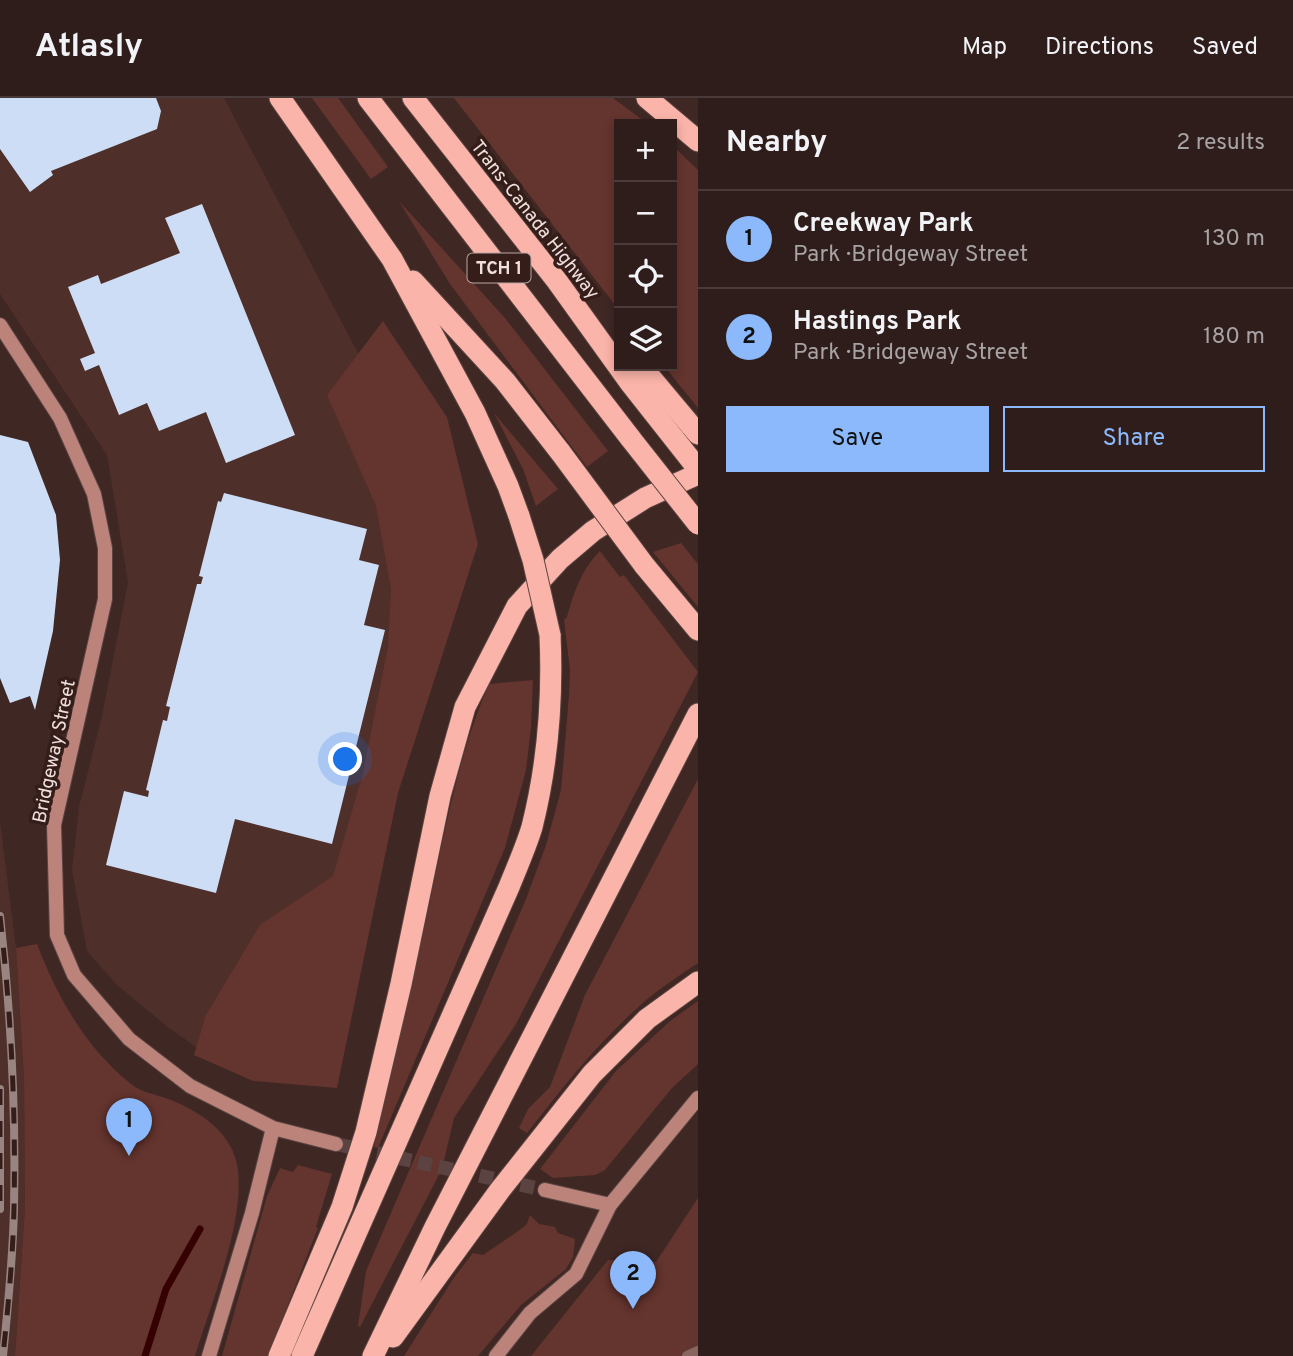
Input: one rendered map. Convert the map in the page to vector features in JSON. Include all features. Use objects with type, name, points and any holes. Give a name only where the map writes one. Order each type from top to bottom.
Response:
[{"type":"highway","points":[[280,98],[393,259],[475,413],[508,486],[533,560],[550,635],[552,681],[543,779],[531,830],[509,887],[302,1356]]},
{"type":"highway","name":"TCH 1","points":[[368,98],[698,524]]},
{"type":"highway","name":"Trans-Canada Highway","points":[[413,98],[557,281],[698,472]]},
{"type":"highway","points":[[647,98],[698,141]]},
{"type":"highway","points":[[393,259],[505,381],[644,565],[698,629]]},
{"type":"highway","points":[[557,281],[614,336]]},
{"type":"highway","points":[[645,371],[692,427]]},
{"type":"highway","points":[[279,1356],[342,1207],[366,1132],[401,984],[440,796],[465,707],[517,607],[559,559],[593,531],[645,498],[698,472]]},
{"type":"highway","points":[[373,1356],[435,1227],[698,714]]},
{"type":"highway","points":[[379,1356],[500,1189],[592,1074],[648,1019],[698,982]]},
{"type":"street","name":"Bridgeway Street","points":[[0,325],[60,418],[94,494],[105,548],[106,599],[54,825],[57,935],[74,975],[129,1039],[190,1086],[273,1128],[336,1144]]},
{"type":"street","points":[[496,1356],[530,1314],[576,1274],[610,1205],[698,1098]]},
{"type":"street","points":[[209,1356],[253,1213],[273,1128]]},
{"type":"street","points":[[545,1190],[610,1205]]},
{"type":"lane","points":[[687,1356],[698,1351]]},
{"type":"shaded area","points":[[0,98],[224,98],[442,513],[318,1072],[213,1059],[169,1028],[116,984],[87,951],[72,870],[79,807],[102,716],[128,582],[107,455],[0,294]]},
{"type":"shaded area","points":[[312,98],[338,98],[388,167],[371,179]]},
{"type":"shaded area","points":[[454,98],[613,98],[641,119],[614,119],[614,304]]},
{"type":"shaded area","points":[[677,150],[698,170],[698,408],[668,371],[677,371]]},
{"type":"shaded area","points":[[399,201],[505,318],[608,451],[587,467],[450,284]]},
{"type":"shaded area","points":[[383,321],[447,417],[478,544],[398,793],[337,1088],[253,1081],[194,1055],[206,1015],[260,925],[333,876],[362,777],[388,647],[391,589],[376,506],[327,395]]},
{"type":"shaded area","points":[[494,413],[558,489],[536,506],[523,469]]},
{"type":"shaded area","points":[[681,543],[698,564],[698,607],[653,552]]},
{"type":"shaded area","points":[[600,551],[620,577],[624,575],[698,672],[516,1024],[454,1118],[442,1169],[360,1327],[366,1271],[526,899],[546,845],[561,790],[569,695],[570,670],[564,620],[583,574]]},
{"type":"shaded area","points":[[533,680],[526,770],[505,848],[378,1148],[374,1147],[447,822],[478,711],[489,684]]},
{"type":"shaded area","points":[[698,779],[698,963],[628,1016],[568,1081],[527,1133],[519,1128],[528,1109],[550,1087],[585,995]]},
{"type":"shaded area","points":[[0,821],[16,948],[24,1079],[25,1207],[15,1356],[0,1356]]},
{"type":"shaded area","points":[[37,944],[54,983],[75,1020],[115,1070],[136,1087],[193,1110],[221,1132],[233,1152],[239,1186],[237,1209],[226,1260],[195,1356],[15,1356],[25,1207],[24,1079],[16,948]]},
{"type":"shaded area","points":[[698,1001],[698,1064],[672,1088],[605,1170],[595,1175],[553,1178],[540,1169],[616,1071],[670,1021]]},
{"type":"shaded area","points":[[298,1165],[332,1174],[316,1227],[318,1228],[268,1356],[222,1356],[267,1196],[280,1168],[293,1172]]},
{"type":"shaded area","points":[[698,1198],[698,1356],[531,1356],[608,1260],[656,1262]]},
{"type":"shaded area","points":[[530,1215],[539,1224],[555,1227],[558,1233],[575,1239],[573,1257],[566,1269],[521,1305],[478,1356],[404,1356],[455,1276],[473,1253],[483,1255],[527,1224]]},
{"type":"building","points":[[0,98],[156,98],[161,111],[157,129],[51,171],[53,175],[30,192],[0,149]]},
{"type":"building","points":[[202,204],[295,435],[226,463],[206,412],[159,431],[147,403],[119,415],[99,365],[85,371],[80,359],[95,353],[68,287],[98,275],[101,284],[180,253],[165,218]]},
{"type":"building","points":[[0,435],[28,442],[56,515],[60,560],[53,631],[35,710],[30,696],[10,703],[0,678]]},
{"type":"building","points":[[224,493],[367,529],[359,560],[379,565],[364,625],[385,630],[332,844],[235,819],[216,893],[106,865],[124,791],[148,797],[149,791],[146,790],[163,720],[167,721],[170,707],[166,706],[197,584],[201,584],[203,577],[199,576],[218,501],[221,502]]},
{"type":"waterway","points":[[145,1356],[166,1289],[200,1229]]},
{"type":"tunnel","points":[[336,1144],[545,1190]]},
{"type":"railway","points":[[0,916],[10,1025],[14,1135],[13,1245],[3,1356]]},
{"type":"railway","points":[[0,1089],[0,1209]]},
{"type":"place","name":"Creekway Park","points":[[129,1156]]},
{"type":"place","name":"Hastings Park","points":[[633,1309]]}]
